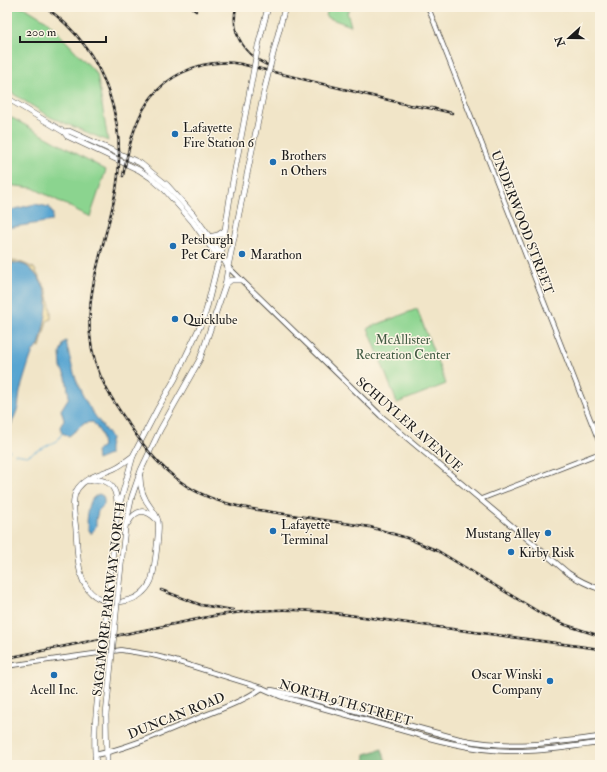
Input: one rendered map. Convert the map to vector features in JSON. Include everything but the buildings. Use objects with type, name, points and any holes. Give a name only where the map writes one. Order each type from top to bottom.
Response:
[{"type":"main road","name":"SAGAMORE PARKWAY NORTH","points":[[96,765],[95,755],[101,665],[117,513],[133,456],[158,408],[175,380],[206,311],[217,266],[221,257],[250,84],[268,7]]},
{"type":"main road","name":"SAGAMORE PARKWAY NORTH","points":[[107,765],[106,716],[118,594],[126,528],[132,496],[141,470],[160,430],[200,359],[224,286],[265,87],[285,7]]},
{"type":"main road","name":"SCHUYLER AVENUE","points":[[7,98],[64,132],[67,136],[134,168],[151,178],[165,190],[192,221],[215,253],[221,257]]},
{"type":"main road","name":"SCHUYLER AVENUE","points":[[64,132],[69,131],[140,164],[168,185],[209,237],[228,267],[381,416],[573,576],[589,586],[600,589]]},
{"type":"main road","points":[[209,237],[224,232]]},
{"type":"main road","points":[[224,286],[231,280],[240,280]]},
{"type":"main road","points":[[133,456],[114,468],[83,482],[77,489],[74,501],[79,572],[85,586],[96,597],[103,600],[122,602],[135,598],[145,590],[151,581],[155,561],[158,521],[156,514],[140,490],[141,470]]},
{"type":"main road","points":[[83,482],[100,480],[110,484],[114,488],[117,495],[117,513]]},
{"type":"main road","points":[[126,528],[132,517],[138,512],[145,511],[158,521]]},
{"type":"main road","name":"DUNCAN ROAD","points":[[95,755],[115,751],[213,712],[251,696],[262,688]]},
{"type":"main road","name":"NORTH 9TH STREET","points":[[262,688],[301,696],[459,739],[482,743],[520,746],[600,737]]},
{"type":"main road","name":"NORTH 9TH STREET","points":[[262,688],[280,696],[406,732],[478,748],[513,752],[600,743]]},
{"type":"street","name":"UNDERWOOD STREET","points":[[428,7],[600,444]]},
{"type":"street","points":[[481,499],[600,453]]},
{"type":"street","points":[[7,666],[121,650],[172,660],[262,688]]},
{"type":"green space","points":[[7,7],[24,7],[47,21],[97,74],[108,141],[50,117],[7,90]]},
{"type":"green space","points":[[328,7],[353,7],[347,12],[351,26],[326,17]]},
{"type":"green space","points":[[7,115],[106,170],[90,217],[33,188],[7,185]]},
{"type":"green space","name":"McAllister Recreation Center","points":[[417,309],[446,384],[397,403],[368,328]]},
{"type":"green space","points":[[382,749],[387,765],[364,765],[365,754]]},
{"type":"sand","points":[[7,261],[18,261],[34,268],[47,291],[51,319],[47,321],[40,347],[38,347],[47,309],[45,290],[38,277],[28,267],[21,264],[7,263]]},
{"type":"water","points":[[35,204],[49,207],[53,214],[52,221],[7,228],[7,211]]},
{"type":"water","points":[[7,263],[24,265],[38,277],[46,294],[47,309],[40,342],[38,347],[33,351],[29,362],[20,391],[18,408],[7,435]]},
{"type":"water","points":[[66,341],[74,375],[79,388],[92,411],[111,438],[109,455],[97,460],[96,451],[103,446],[101,434],[93,422],[85,423],[69,436],[62,433],[60,427],[64,420],[61,410],[69,397],[66,377],[61,368],[60,353],[64,342]]},
{"type":"water","points":[[99,494],[103,496],[104,505],[98,511],[96,526],[91,533],[89,533],[87,521],[88,510],[93,498]]},
{"type":"waterway","points":[[15,454],[27,456],[58,440],[62,433]]},
{"type":"railway","points":[[45,7],[66,25],[84,45],[98,68],[109,93],[116,119],[119,146],[118,173],[114,200],[93,284],[90,335],[92,349],[100,376],[113,401],[137,436],[161,465],[186,486],[200,494],[216,500],[252,509],[370,527],[407,538],[438,551],[542,614],[566,625],[600,636]]},
{"type":"railway","points":[[191,7],[196,11]]},
{"type":"railway","points":[[236,7],[235,27],[242,44],[255,57],[272,67]]},
{"type":"railway","points":[[123,176],[134,131],[148,102],[158,90],[169,81],[196,67],[210,64],[241,64],[409,105],[435,109]]},
{"type":"railway","points":[[431,108],[452,113]]},
{"type":"railway","points":[[161,590],[201,605],[233,610]]},
{"type":"railway","points":[[7,658],[213,616],[252,611],[282,610],[305,610],[334,613],[600,649]]},
{"type":"place","name":"Lafayette Fire Station 6","points":[[175,134]]},
{"type":"place","name":"Brothers n Others","points":[[273,162]]},
{"type":"place","name":"Petsburgh Pet Care","points":[[173,246]]},
{"type":"place","name":"Marathon","points":[[242,254]]},
{"type":"place","name":"Quicklube","points":[[175,319]]},
{"type":"place","name":"Lafayette Terminal","points":[[273,531]]},
{"type":"place","name":"Mustang Alley","points":[[548,533]]},
{"type":"place","name":"Kirby Risk","points":[[511,552]]},
{"type":"place","name":"Acell Inc.","points":[[54,675]]},
{"type":"place","name":"Oscar Winski Company","points":[[550,681]]}]
